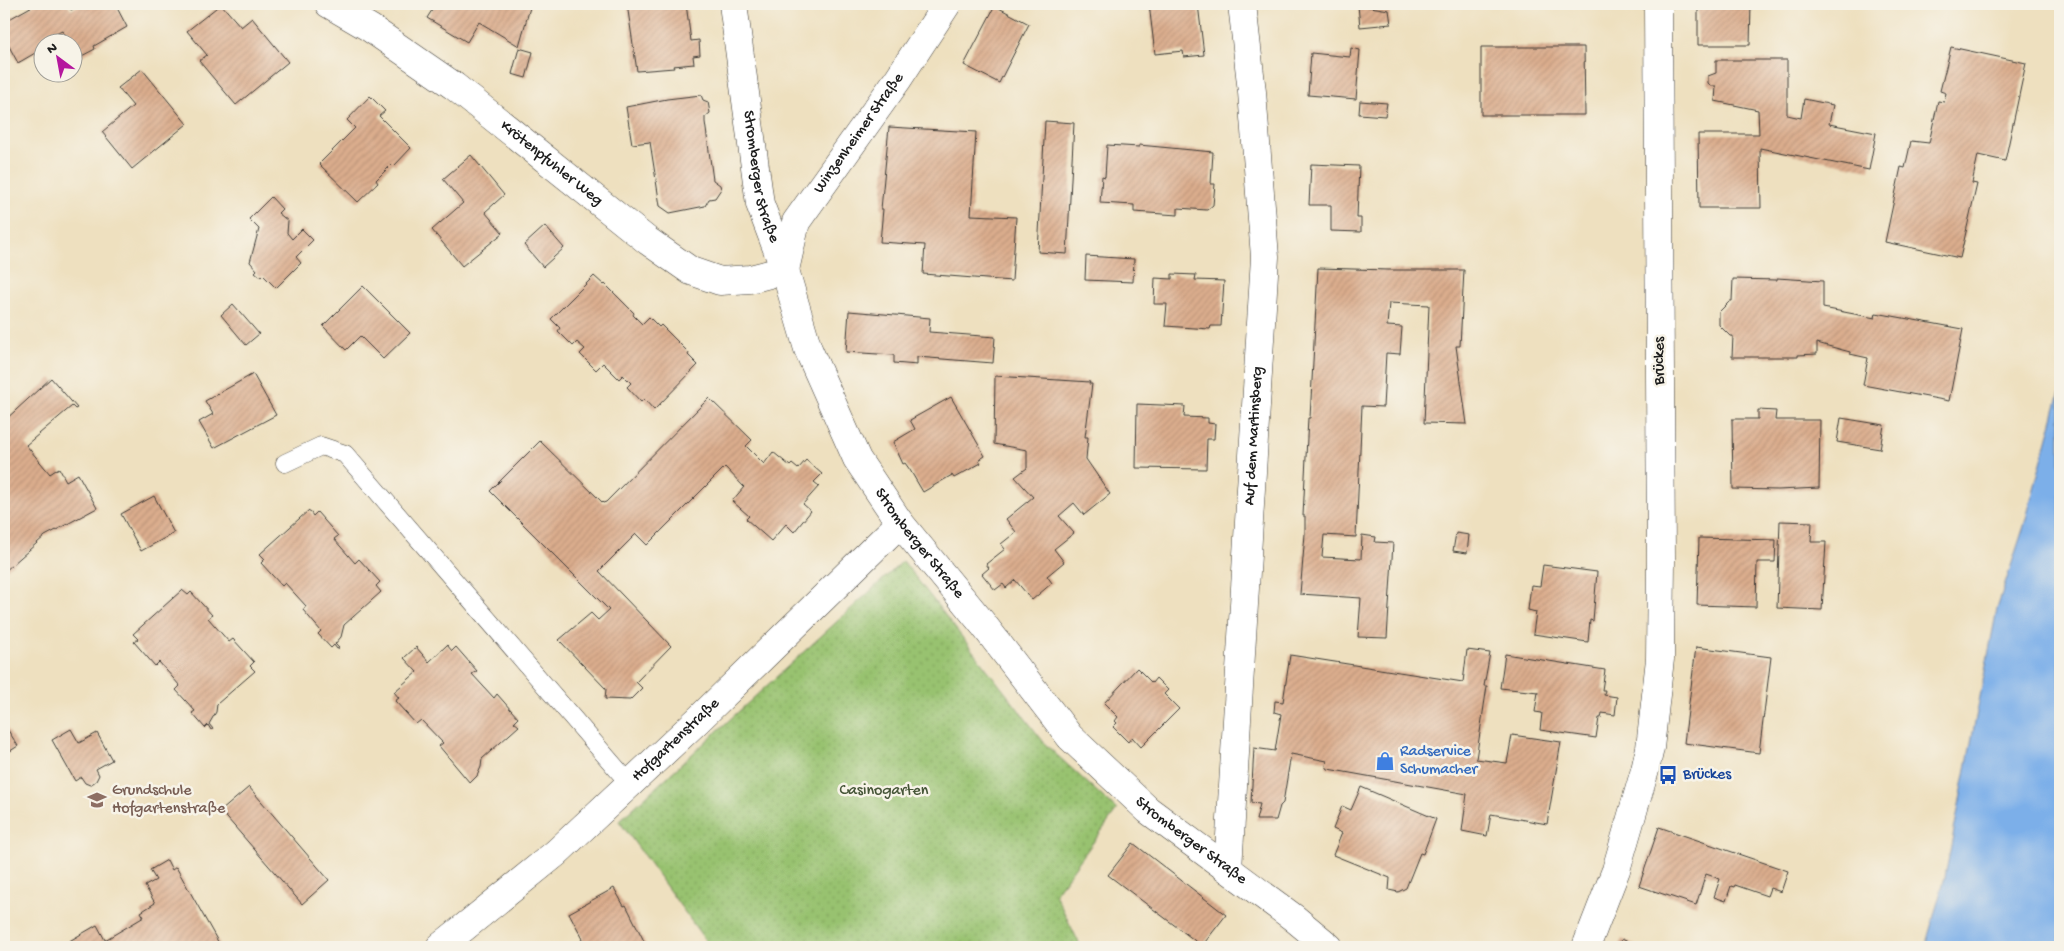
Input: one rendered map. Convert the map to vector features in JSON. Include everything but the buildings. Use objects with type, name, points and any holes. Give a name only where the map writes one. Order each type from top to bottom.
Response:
[{"type":"street","name":"Krötenpfuhler Weg","points":[[329,4],[370,28],[454,86],[648,241],[692,272],[720,280],[750,280],[785,270]]},
{"type":"street","name":"Stromberger Straße","points":[[733,4],[760,204],[785,270],[808,349],[857,459],[900,523],[983,624],[1070,736],[1148,810],[1294,918],[1329,947]]},
{"type":"street","name":"Winzenheimer Straße","points":[[785,270],[796,222],[898,79],[947,4]]},
{"type":"street","name":"Auf dem Martinsberg","points":[[1228,869],[1265,257],[1252,92],[1242,4]]},
{"type":"street","name":"Brückes","points":[[1586,947],[1616,870],[1645,770],[1651,740],[1660,659],[1658,4]]},
{"type":"street","name":"Hofgartenstraße","points":[[440,947],[556,854],[629,783],[698,720],[900,523]]},
{"type":"lane","points":[[285,464],[321,446],[346,454],[629,783]]},
{"type":"green space","name":"Casinogarten","points":[[903,561],[1046,745],[1117,810],[1055,894],[1081,947],[710,947],[619,821]]},
{"type":"water","points":[[2060,392],[2060,947],[1925,947],[1945,877],[1997,609],[2024,526]]},
{"type":"place","name":"Radservice Schumacher","points":[[1385,761]]},
{"type":"place","name":"Brückes","points":[[1668,775]]},
{"type":"place","name":"Grundschule Hofgartenstraße","points":[[97,800]]}]
